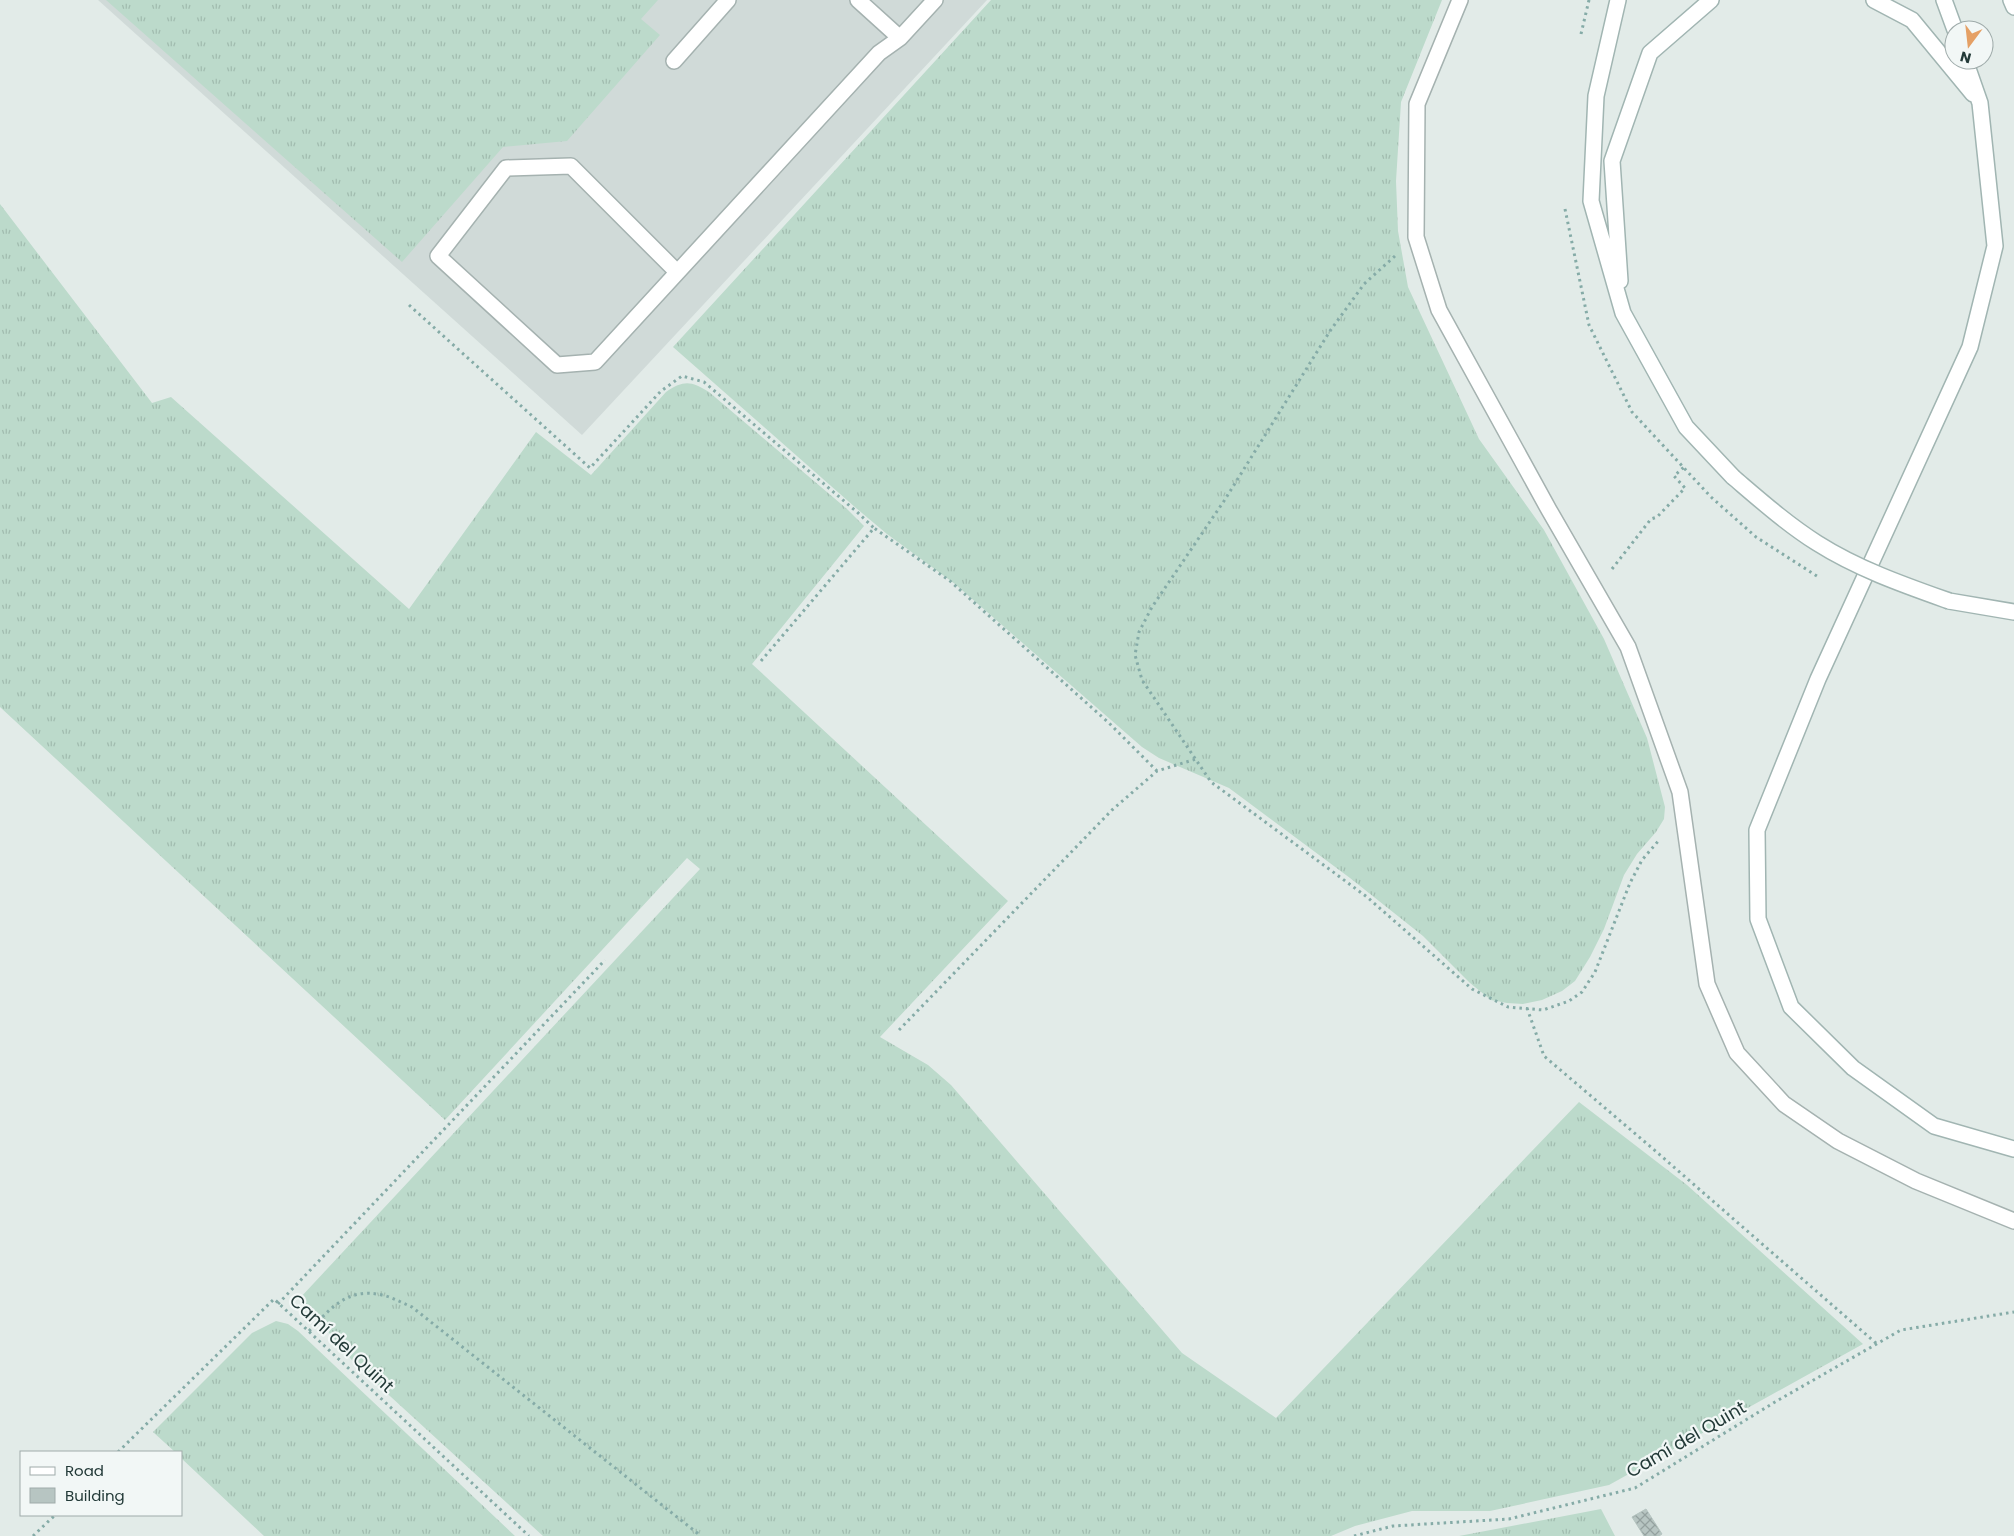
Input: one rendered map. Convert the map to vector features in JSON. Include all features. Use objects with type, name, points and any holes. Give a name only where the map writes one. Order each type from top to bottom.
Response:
[{"type":"main road","points":[[674,61],[728,0]]},
{"type":"main road","points":[[858,0],[900,38]]},
{"type":"main road","points":[[677,272],[571,166],[506,168],[438,256],[557,365],[595,362],[879,53],[900,38],[936,0]]},
{"type":"main road","points":[[1460,0],[1417,104],[1416,237],[1439,310],[1549,510],[1628,647],[1680,792],[1707,984],[1737,1053],[1784,1104],[1838,1141],[1916,1181],[2014,1221]]},
{"type":"main road","points":[[1618,0],[1596,96],[1591,201],[1623,313],[1686,427],[1734,477],[1774,512],[1818,543],[1886,579],[1949,601],[2014,612]]},
{"type":"main road","points":[[1623,313],[1612,161],[1650,53],[1712,0]]},
{"type":"main road","points":[[1874,0],[1912,20],[1980,103]]},
{"type":"main road","points":[[1944,0],[1951,20]]},
{"type":"main road","points":[[2011,0],[2014,7]]},
{"type":"main road","points":[[1968,70],[1980,103],[1995,246],[1970,348],[1818,679],[1757,830],[1758,919],[1791,1007],[1852,1068],[1934,1126],[2014,1148]]},
{"type":"path","points":[[1416,237],[1364,284],[1330,331],[1224,501],[1152,607],[1139,632],[1135,655],[1142,680],[1211,782],[1367,896],[1472,989],[1508,1007],[1543,1010],[1569,1001],[1582,992],[1595,972],[1630,883],[1642,860],[1667,832],[1684,822]]},
{"type":"path","points":[[409,305],[590,468],[661,391],[682,376],[704,382],[874,528],[950,581],[1109,724],[1157,772]]},
{"type":"path","points":[[1596,591],[1651,519],[1657,517],[1685,488],[1674,476],[1684,467]]},
{"type":"path","points":[[761,660],[874,528]]},
{"type":"path","points":[[899,1030],[1112,810],[1157,772],[1196,759]]},
{"type":"path","points":[[278,1304],[605,960]]},
{"type":"path","points":[[1526,1008],[1544,1056],[1877,1344]]},
{"type":"path","points":[[309,1331],[335,1304],[354,1294],[382,1294],[412,1307],[701,1536]]},
{"type":"path","name":"Camí del Quint","points":[[119,1451],[274,1299],[529,1536]]},
{"type":"path","name":"Camí del Quint","points":[[1354,1536],[1392,1526],[1510,1519],[1635,1488],[1776,1402],[1901,1330],[2014,1312]]},
{"type":"path","points":[[33,1536],[54,1516]]},
{"type":"shaded area","points":[[98,0],[987,0],[582,435]]},
{"type":"green space","points":[[106,0],[658,0],[641,19],[660,35],[567,141],[503,147],[402,262]]},
{"type":"green space","points":[[991,0],[1442,0],[1401,102],[1396,181],[1398,231],[1408,287],[1479,439],[1544,530],[1604,639],[1647,738],[1665,807],[1664,819],[1656,832],[1637,854],[1624,875],[1604,929],[1590,957],[1575,981],[1562,991],[1542,1000],[1523,1004],[1491,1000],[1470,983],[1423,936],[1350,878],[1229,788],[1159,758],[1142,747],[955,584],[887,534],[856,508],[673,347]]},
{"type":"green space","points":[[0,204],[152,403],[171,397],[409,609],[536,432],[591,475],[666,392],[678,385],[688,383],[709,392],[847,509],[864,526],[752,664],[1008,901],[880,1037],[928,1065],[951,1085],[1182,1353],[1276,1418],[1579,1102],[1687,1185],[1863,1344],[1609,1485],[1490,1511],[1412,1511],[1355,1526],[1331,1536],[543,1536],[356,1365],[300,1298],[700,869],[687,858],[445,1120],[0,707]]},
{"type":"green space","points":[[276,1321],[288,1324],[298,1331],[515,1536],[264,1536],[182,1459],[182,1451],[174,1451],[153,1432],[252,1333]]},
{"type":"green space","points":[[1601,1509],[1615,1536],[1459,1536]]},
{"type":"building","points":[[1646,1509],[1662,1534],[1659,1536],[1644,1536],[1632,1517]]}]
